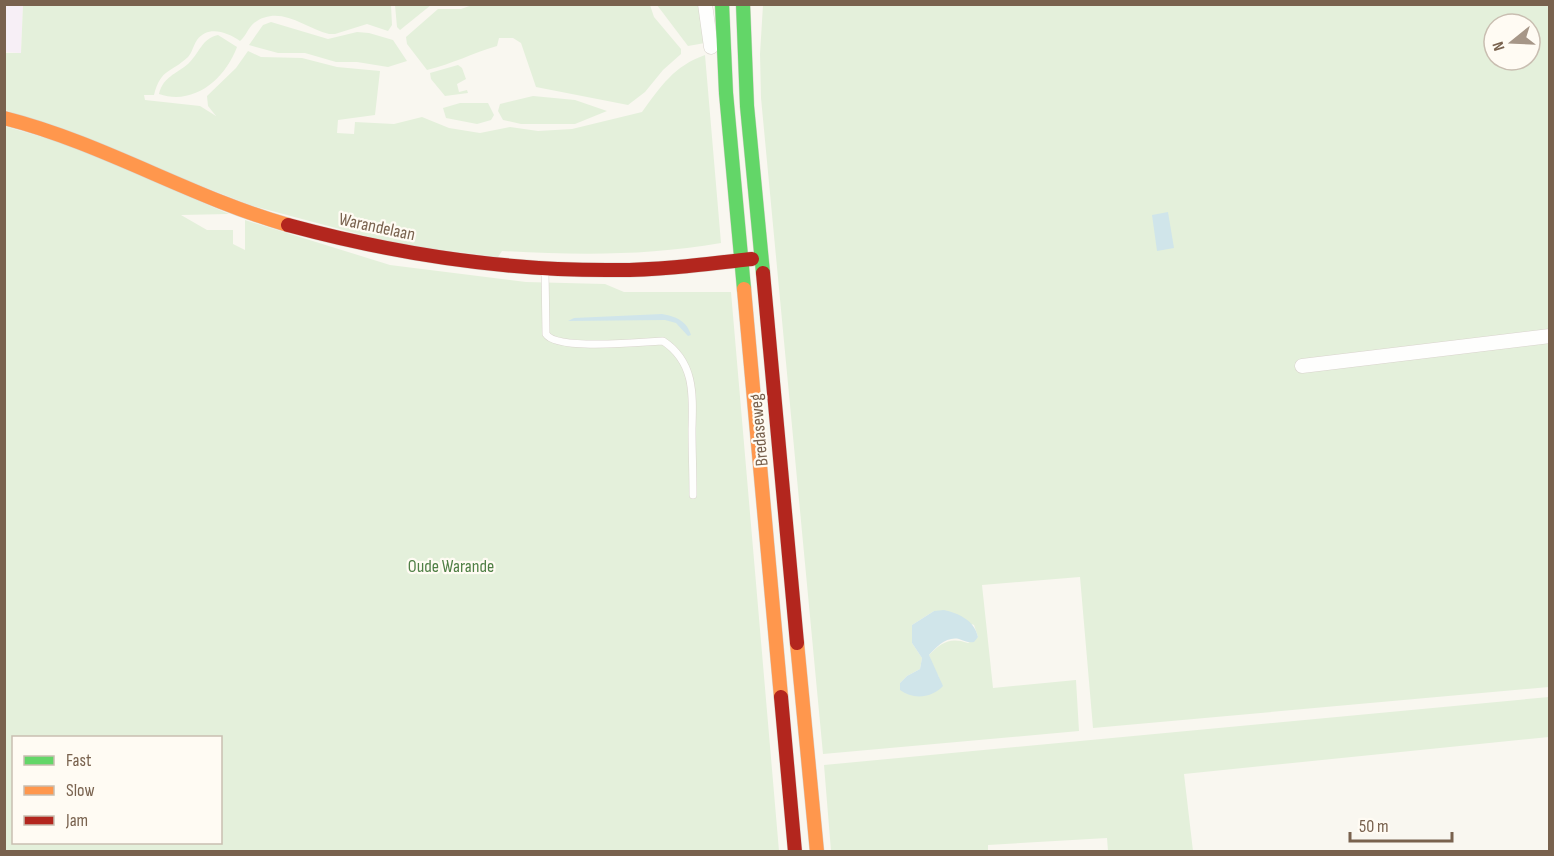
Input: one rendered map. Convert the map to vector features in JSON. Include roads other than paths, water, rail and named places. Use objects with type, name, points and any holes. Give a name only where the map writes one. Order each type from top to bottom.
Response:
[{"type":"main road","name":"Bredaseweg","points":[[722,4],[726,93],[795,852]]},
{"type":"main road","name":"Bredaseweg","points":[[743,4],[744,68],[817,852]]},
{"type":"main road","name":"Warandelaan","points":[[4,118],[71,139],[241,210],[392,252],[545,267],[617,270],[761,258]]},
{"type":"main road","points":[[778,674],[782,664],[788,660],[794,663],[801,674]]},
{"type":"main road","points":[[790,804],[812,802]]},
{"type":"street","points":[[705,4],[711,47]]},
{"type":"street","points":[[1302,366],[1550,336]]},
{"type":"lane","points":[[545,267],[545,329],[549,339],[555,342],[581,344],[663,341],[673,348],[684,362],[693,390],[693,495]]},
{"type":"park label","name":"Oude Warande","points":[[451,566]]}]
